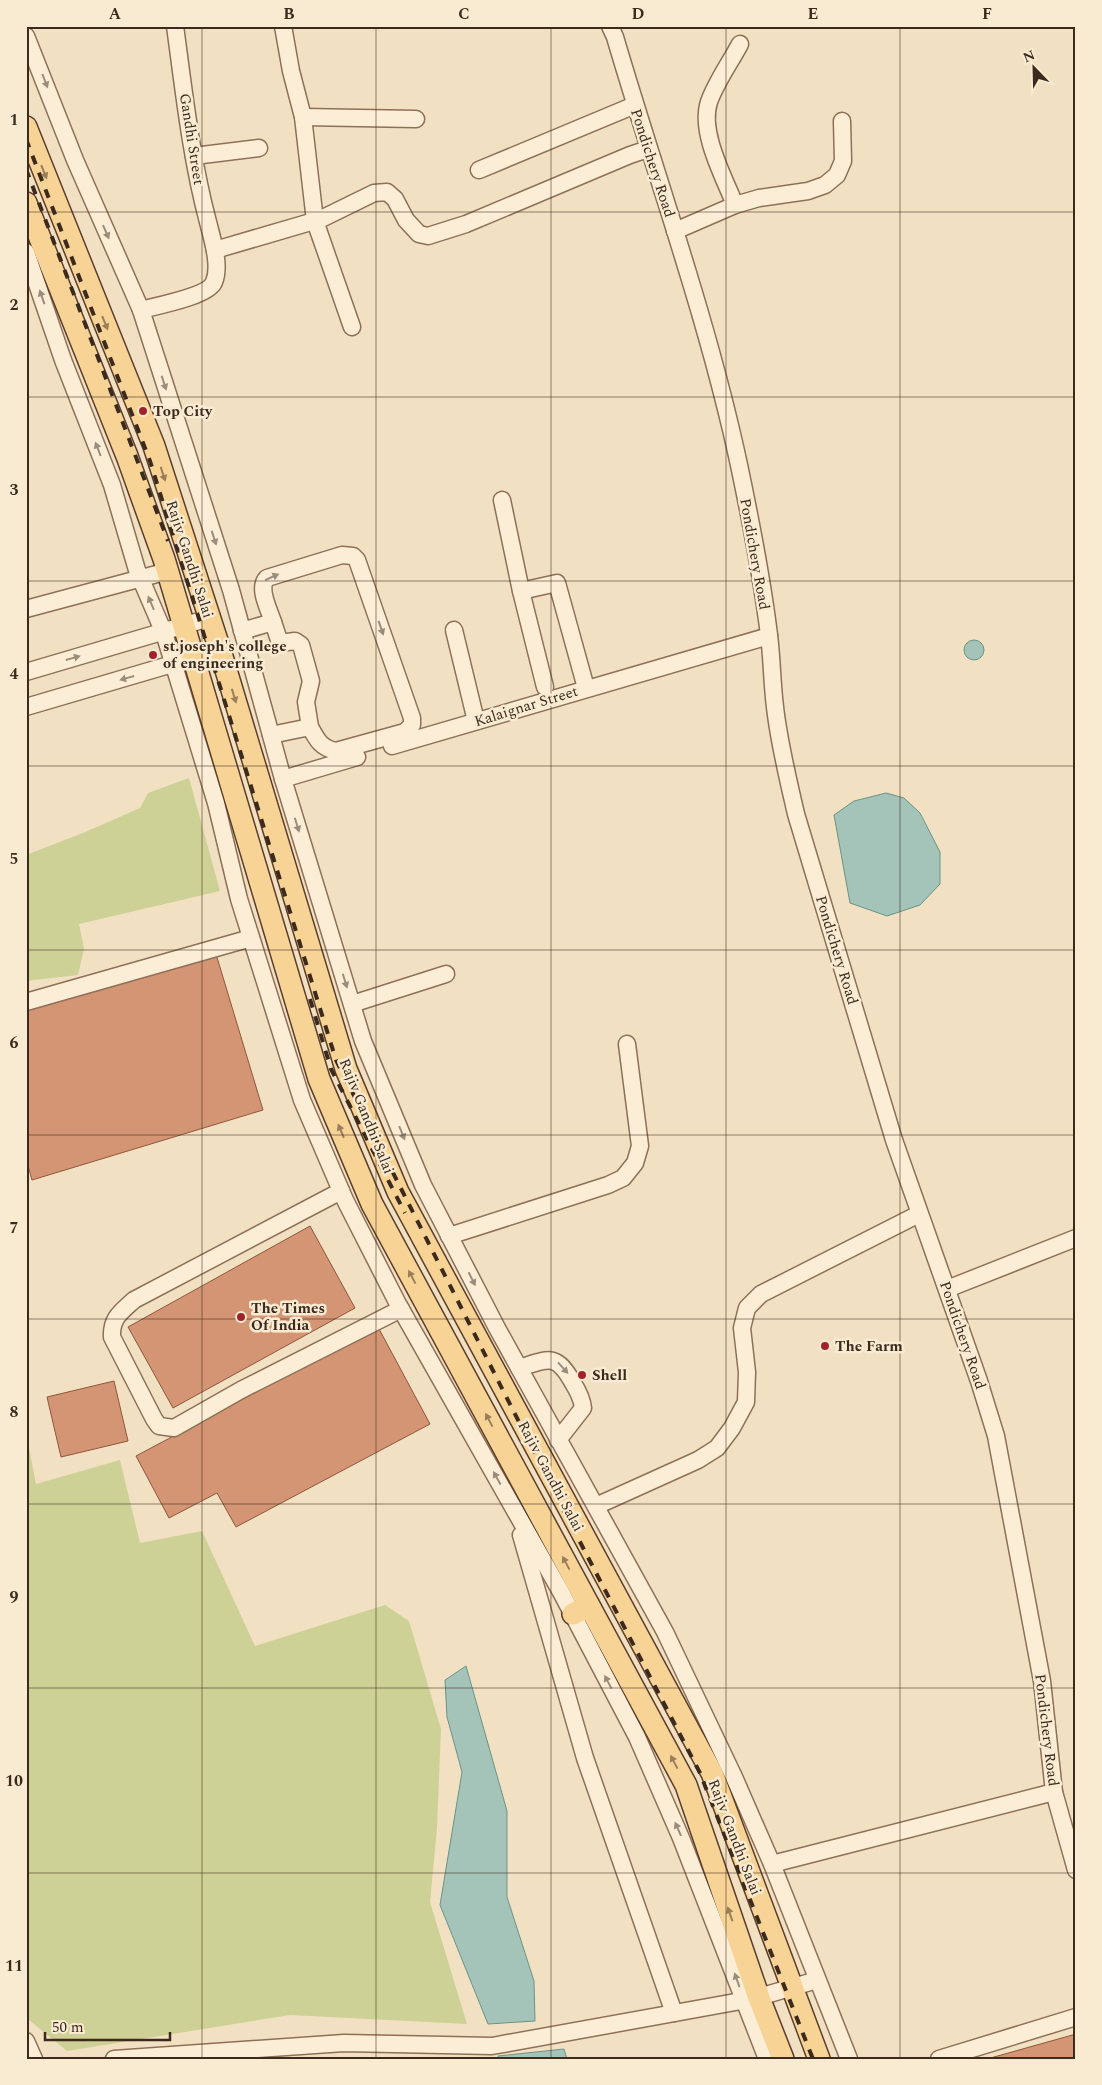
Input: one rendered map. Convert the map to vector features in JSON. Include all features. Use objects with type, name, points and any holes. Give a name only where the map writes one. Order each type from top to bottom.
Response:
[{"type":"main road","name":"Rajiv Gandhi Salai","points":[[26,127],[154,446],[220,650],[346,1069],[398,1192],[712,1773],[819,2059]]},
{"type":"main road","name":"Rajiv Gandhi Salai","points":[[26,203],[128,456],[168,571],[173,629],[183,662],[213,725],[319,1079],[368,1195],[581,1610],[686,1785],[752,1999],[783,2059]]},
{"type":"main road","points":[[213,725],[240,718]]},
{"type":"street","name":"Gandhi Street","points":[[141,310],[198,294],[214,283],[215,275],[215,250],[198,186],[175,26]]},
{"type":"street","points":[[283,26],[291,71],[303,117],[315,221],[352,327]]},
{"type":"street","name":"Pondichery Road","points":[[610,26],[710,345],[738,462],[754,538],[769,636],[775,708],[786,774],[796,814],[894,1140],[979,1380],[996,1436],[1042,1681],[1054,1792],[1076,1870]]},
{"type":"street","points":[[26,36],[75,160],[141,310],[228,582],[283,779],[364,1041],[423,1185],[519,1368],[665,1632],[734,1777],[772,1864],[849,2059]]},
{"type":"street","points":[[735,205],[710,141],[707,124],[709,103],[740,44]]},
{"type":"street","points":[[479,170],[635,105]]},
{"type":"street","points":[[303,117],[416,119]]},
{"type":"street","points":[[675,231],[735,205],[759,198],[808,191],[825,185],[837,176],[843,161],[842,121]]},
{"type":"street","points":[[194,156],[259,148]]},
{"type":"street","points":[[215,250],[315,221],[374,193],[387,192],[395,199],[406,220],[420,234],[428,236],[466,224],[630,155],[648,150]]},
{"type":"street","points":[[26,252],[64,360],[112,485],[140,579],[173,629]]},
{"type":"street","points":[[502,500],[521,591],[545,687]]},
{"type":"street","points":[[342,556],[353,556],[357,560],[412,718],[412,725],[405,732],[336,751],[326,749],[319,744],[310,727],[306,702],[311,680],[301,645],[294,641],[280,643],[272,622],[262,588],[263,582],[268,578],[342,556]]},
{"type":"street","points":[[26,609],[168,571]]},
{"type":"street","points":[[521,591],[557,583],[586,688]]},
{"type":"street","points":[[26,672],[209,618]]},
{"type":"street","points":[[242,631],[272,622]]},
{"type":"street","points":[[454,630],[476,721]]},
{"type":"street","name":"Kalaignar Street","points":[[283,779],[586,688],[769,636]]},
{"type":"street","points":[[26,707],[220,650]]},
{"type":"street","points":[[183,662],[239,899],[302,1100],[341,1191],[401,1309],[513,1506],[581,1610]]},
{"type":"street","points":[[271,735],[310,727]]},
{"type":"street","points":[[26,1002],[251,938]]},
{"type":"street","points":[[352,1004],[446,974]]},
{"type":"street","points":[[450,1236],[623,1178],[635,1164],[640,1146],[628,1044]]},
{"type":"street","points":[[341,1191],[134,1300],[120,1313],[112,1326],[112,1337],[116,1346],[154,1419],[159,1426],[174,1428],[241,1390],[401,1309]]},
{"type":"street","points":[[596,1506],[698,1460],[717,1448],[732,1428],[746,1402],[747,1372],[742,1328],[747,1308],[761,1294],[919,1214]]},
{"type":"street","points":[[947,1289],[1076,1238]]},
{"type":"street","points":[[519,1368],[544,1360],[558,1362],[564,1367],[580,1396],[583,1408],[558,1440]]},
{"type":"street","points":[[513,1506],[585,1758],[674,2014]]},
{"type":"street","points":[[772,1864],[1054,1792]]},
{"type":"street","points":[[114,2059],[344,2043],[492,2046],[752,1999],[817,1980]]},
{"type":"street","points":[[752,1999],[767,2059]]},
{"type":"street","points":[[939,2059],[1076,2017]]},
{"type":"street","points":[[26,2041],[34,2059]]},
{"type":"green space","points":[[189,778],[220,891],[79,924],[84,949],[78,975],[26,981],[26,855],[140,808],[148,793]]},
{"type":"green space","points":[[26,1432],[36,1484],[120,1460],[140,1543],[202,1531],[255,1646],[385,1605],[409,1621],[441,1729],[437,1828],[430,1902],[467,2024],[290,2015],[67,2051],[28,2019]]},
{"type":"water","points":[[970,640],[978,640],[984,646],[984,654],[978,660],[970,660],[964,654],[964,646]]},
{"type":"water","points":[[886,793],[904,798],[920,813],[940,852],[940,884],[920,905],[887,916],[850,903],[834,815],[854,801]]},
{"type":"water","points":[[466,1666],[507,1811],[507,1897],[534,1981],[535,2021],[488,2024],[440,1905],[462,1772],[447,1717],[445,1680]]},
{"type":"water","points":[[564,2049],[567,2059],[499,2059],[498,2056]]},
{"type":"building","points":[[216,954],[263,1110],[32,1180],[26,1159],[26,1011]]},
{"type":"building","name":"The Times Of India","points":[[310,1226],[355,1308],[173,1408],[128,1327]]},
{"type":"building","points":[[378,1327],[430,1424],[236,1527],[217,1493],[169,1518],[136,1456]]},
{"type":"building","points":[[114,1381],[128,1441],[61,1457],[47,1397]]},
{"type":"building","points":[[1076,2034],[1076,2059],[987,2059]]},
{"type":"railway","points":[[26,139],[150,461],[336,1060],[565,1513],[700,1773],[813,2059]]},
{"type":"railway","points":[[26,169],[168,541]]},
{"type":"railway","points":[[310,999],[331,1069],[405,1213]]},
{"type":"place","name":"Top City","points":[[143,411]]},
{"type":"place","name":"st.joseph's college of engineering","points":[[153,655]]},
{"type":"place","name":"The Times Of India","points":[[241,1317]]},
{"type":"place","name":"The Farm","points":[[825,1346]]},
{"type":"place","name":"Shell","points":[[582,1375]]}]
